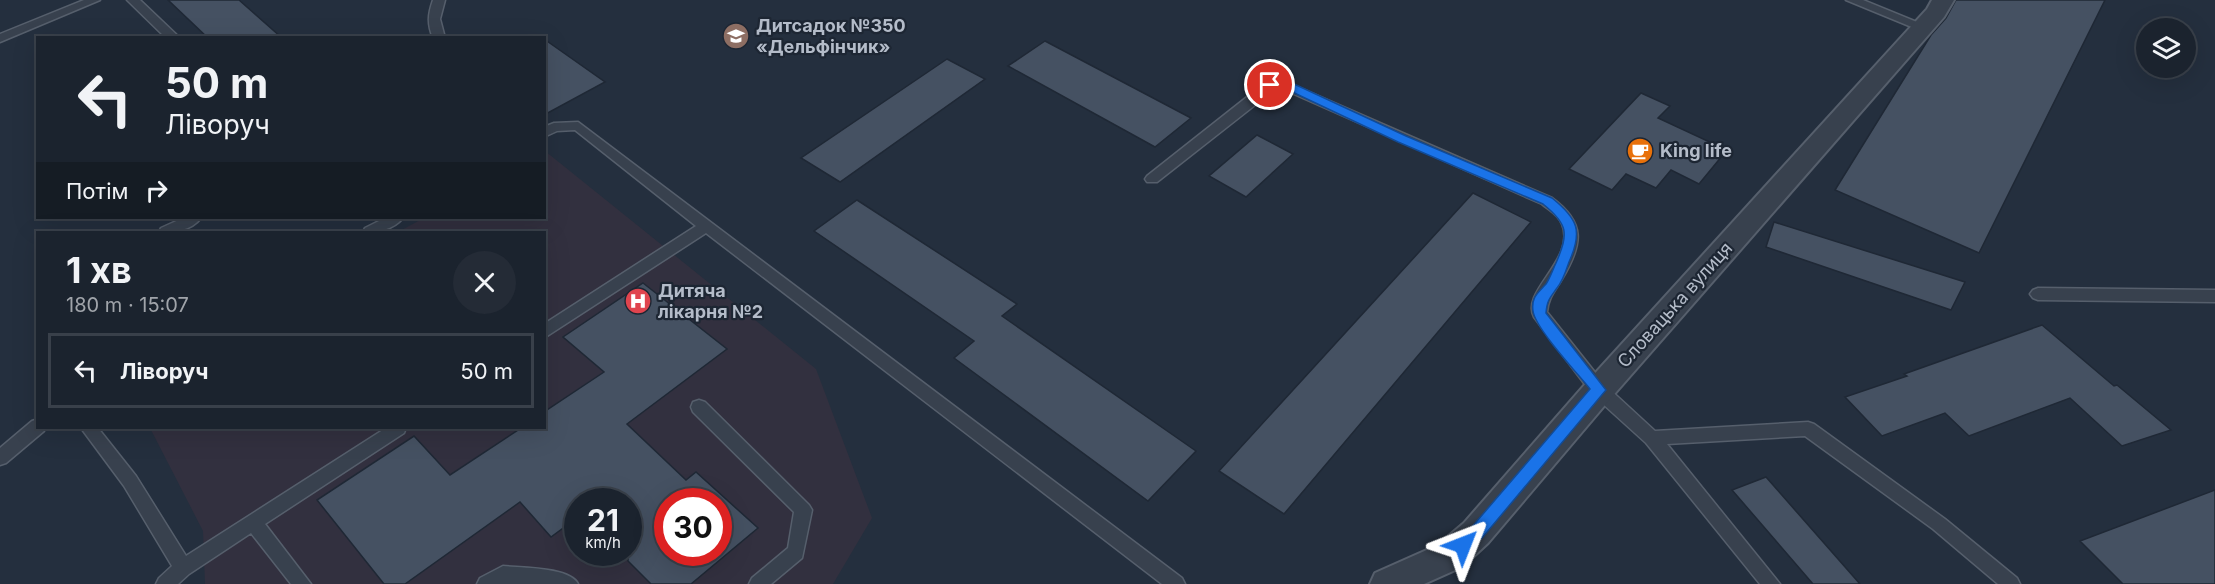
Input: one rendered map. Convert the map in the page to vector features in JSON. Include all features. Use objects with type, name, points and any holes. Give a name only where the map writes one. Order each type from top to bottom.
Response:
[{"type":"street","name":"Словацька вулиця","points":[[1388,584],[1450,556],[1476,533],[1599,390],[1923,27],[1943,0]]},
{"type":"lane","points":[[0,38],[94,0]]},
{"type":"lane","points":[[133,0],[172,36]]},
{"type":"lane","points":[[439,0],[434,13],[434,27],[439,36]]},
{"type":"lane","points":[[1852,0],[1923,27]]},
{"type":"lane","points":[[1152,179],[1270,85],[1279,84],[1547,201],[1562,213],[1571,226],[1571,243],[1552,285],[1540,298],[1539,313],[1599,390],[1652,438],[1771,584]]},
{"type":"lane","points":[[546,132],[554,127],[578,126],[1176,584]]},
{"type":"lane","points":[[168,231],[192,219]]},
{"type":"lane","points":[[372,231],[394,219]]},
{"type":"lane","points":[[546,331],[706,226]]},
{"type":"lane","points":[[2038,294],[2215,296]]},
{"type":"lane","points":[[699,407],[803,510],[796,552],[758,584]]},
{"type":"lane","points":[[0,458],[36,428]]},
{"type":"lane","points":[[90,429],[130,481],[183,568]]},
{"type":"lane","points":[[165,584],[183,568],[396,429]]},
{"type":"lane","points":[[1652,438],[1808,429],[1939,524],[2011,584]]},
{"type":"lane","points":[[252,522],[302,584]]},
{"type":"lane","points":[[486,584],[503,574],[565,581],[569,584]]},
{"type":"shaded area","name":"Дитяча лікарня №2","points":[[546,152],[816,369],[872,518],[833,584],[205,584],[203,531],[151,429],[546,429],[546,231],[400,231],[422,219],[546,219]]},
{"type":"building","points":[[168,0],[239,0],[280,36],[206,36]]},
{"type":"building","points":[[1956,0],[2105,0],[1979,253],[1835,190],[1931,35],[1946,18]]},
{"type":"building","points":[[546,40],[605,82],[546,114]]},
{"type":"building","points":[[1045,41],[1191,118],[1155,147],[1008,66]]},
{"type":"building","points":[[947,59],[985,79],[840,182],[801,158]]},
{"type":"building","points":[[1641,93],[1670,106],[1658,118],[1727,150],[1699,184],[1671,170],[1656,188],[1626,174],[1612,190],[1569,169]]},
{"type":"building","points":[[1257,135],[1293,154],[1246,197],[1209,176]]},
{"type":"building","points":[[1473,193],[1531,222],[1284,514],[1219,471]]},
{"type":"building","points":[[857,200],[1017,304],[1002,316],[1196,451],[1148,501],[954,358],[974,341],[814,231]]},
{"type":"building","points":[[1774,222],[1965,282],[1951,310],[1766,247]]},
{"type":"building","points":[[643,283],[727,349],[627,424],[686,480],[696,472],[714,488],[654,488],[654,566],[713,566],[691,584],[651,584],[633,566],[642,566],[642,488],[564,488],[564,527],[551,537],[520,502],[405,584],[384,584],[317,500],[414,436],[450,475],[519,429],[546,429],[546,411],[604,372],[563,337]]},
{"type":"building","points":[[2042,325],[2114,386],[2117,385],[2171,430],[2122,446],[2070,398],[1969,436],[1945,413],[1882,436],[1845,397],[1907,376],[1904,374]]},
{"type":"building","points":[[1766,477],[1860,584],[1813,584],[1732,490]]},
{"type":"building","points":[[2215,490],[2215,584],[2123,584],[2080,541]]},
{"type":"building","points":[[732,505],[758,528],[732,550]]},
{"type":"place","name":"Дитсадок №350 «Дельфінчик»","points":[[736,36]]},
{"type":"place","name":"King life","points":[[1640,151]]},
{"type":"place","name":"Дитяча лікарня №2","points":[[638,301]]},
{"type":"route","points":[[1270,85],[1288,86],[1402,139],[1547,201],[1562,213],[1571,226],[1571,243],[1552,285],[1540,298],[1539,313],[1599,390],[1476,533],[1463,545]]}]
